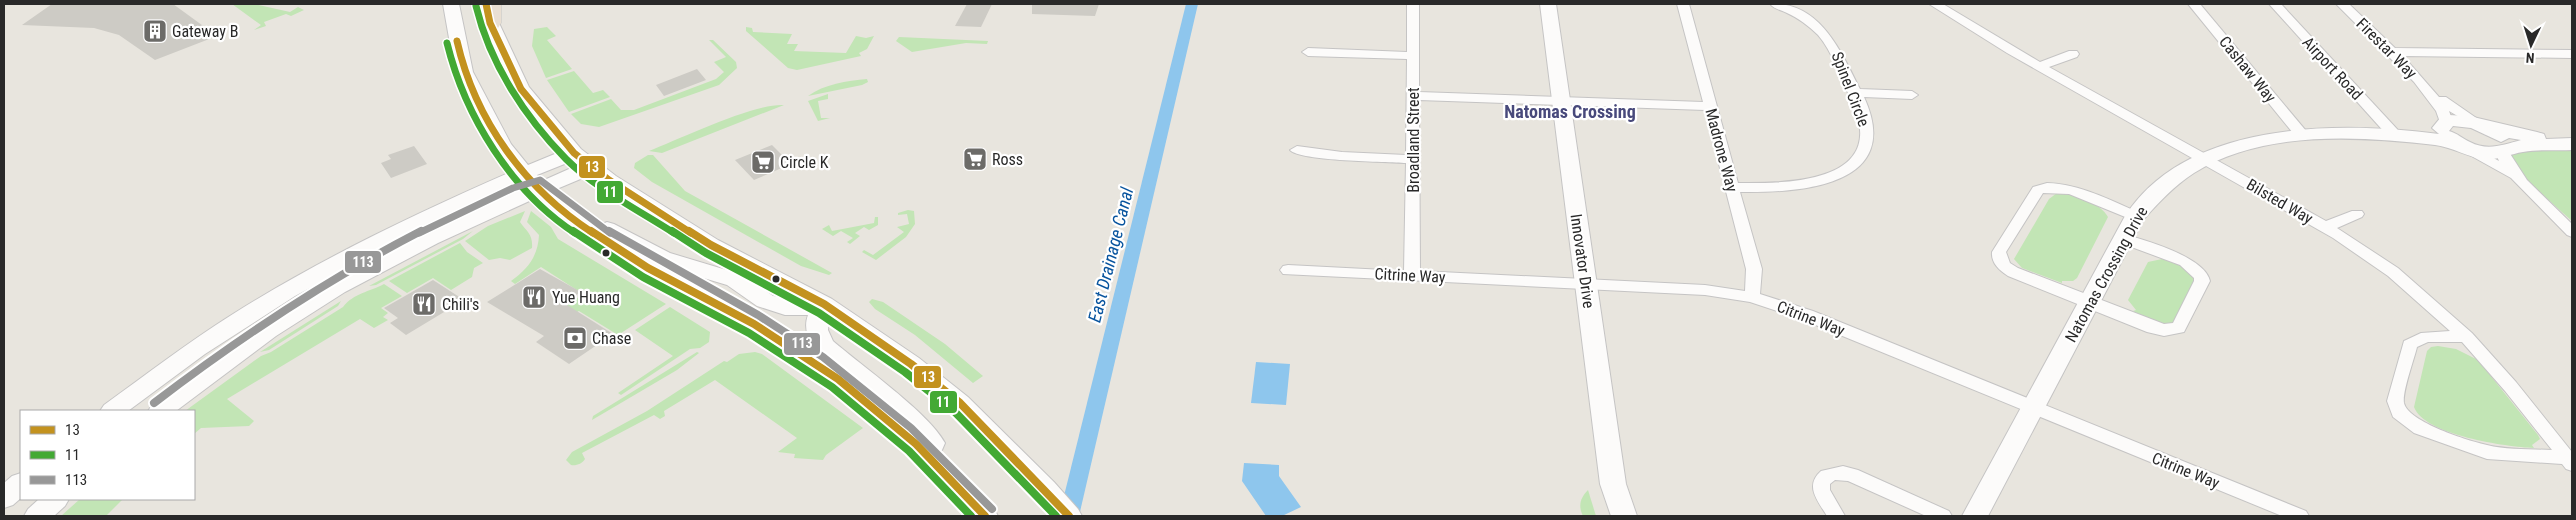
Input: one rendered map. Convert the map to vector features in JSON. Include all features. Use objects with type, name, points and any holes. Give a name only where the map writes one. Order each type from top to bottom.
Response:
[{"type":"street","points":[[451,4],[464,72],[502,146],[539,190],[569,217],[648,268],[754,324],[838,379],[916,444],[985,516]]},
{"type":"street","name":"Broadland Street","points":[[1412,276],[1413,4]]},
{"type":"street","name":"Innovator Drive","points":[[1548,4],[1614,484],[1624,516]]},
{"type":"street","name":"Madrone Way","points":[[1683,4],[1754,269],[1752,297]]},
{"type":"street","name":"Spinel Circle","points":[[1732,187],[1774,188],[1809,184],[1842,172],[1854,163],[1867,143],[1868,131],[1854,93],[1830,39],[1806,19],[1776,4]]},
{"type":"street","name":"Bilsted Way","points":[[1935,4],[2326,227],[2393,273],[2429,302],[2466,337],[2570,461]]},
{"type":"street","name":"Cashaw Way","points":[[2194,4],[2302,135]]},
{"type":"street","name":"Airport Road","points":[[2274,4],[2386,133]]},
{"type":"street","name":"Firestar Way","points":[[2342,4],[2431,93],[2445,112],[2444,125]]},
{"type":"street","points":[[489,10],[505,59],[521,89],[574,152],[591,167],[711,245],[824,304],[911,364],[960,403],[1068,516]]},
{"type":"street","points":[[1308,52],[1413,56]]},
{"type":"street","points":[[2391,52],[2572,54]]},
{"type":"street","points":[[2041,66],[2073,54]]},
{"type":"street","points":[[1854,93],[1912,95]]},
{"type":"street","name":"Firestar Way","points":[[2431,93],[2484,126]]},
{"type":"street","points":[[1413,96],[1710,106]]},
{"type":"street","name":"Natomas Crossing Drive","points":[[1975,516],[2135,216],[2146,201],[2163,184],[2180,172],[2206,159],[2256,143],[2302,135],[2425,132],[2456,120],[2484,126]]},
{"type":"street","points":[[2444,125],[2449,138],[2519,179]]},
{"type":"street","points":[[2484,126],[2527,137],[2572,139]]},
{"type":"street","points":[[2484,126],[2505,139],[2508,145],[2504,151],[2506,163],[2519,179],[2572,232]]},
{"type":"street","name":"Natomas Crossing Drive","points":[[2386,133],[2433,138],[2485,153],[2504,151]]},
{"type":"street","points":[[2504,151],[2534,145],[2572,144]]},
{"type":"street","points":[[1297,150],[1342,156],[1412,158]]},
{"type":"street","points":[[113,410],[196,348],[348,257],[438,210],[574,152]]},
{"type":"street","points":[[161,410],[252,343],[336,287],[430,237],[591,167]]},
{"type":"street","points":[[2123,239],[2185,262],[2201,276],[2202,280],[2182,325],[2173,330],[2153,328],[2013,272],[2001,263],[1999,252],[2038,190],[2043,187],[2067,190],[2135,216]]},
{"type":"street","points":[[559,207],[637,243],[662,258],[735,280],[765,301],[785,307],[804,308],[824,304]]},
{"type":"street","points":[[2326,227],[2357,214]]},
{"type":"street","name":"Citrine Way","points":[[1288,270],[1706,290],[1752,297],[1807,315],[2300,516]]},
{"type":"street","points":[[824,304],[816,324],[816,333],[824,347],[911,420],[944,455],[949,478]]},
{"type":"street","points":[[2466,337],[2421,338],[2413,341],[2410,345],[2395,401],[2399,413],[2420,428],[2487,452],[2570,461]]},
{"type":"street","points":[[1836,516],[1821,490],[1822,483],[1830,474],[1841,472],[1852,475],[1943,516]]},
{"type":"street","points":[[4,498],[20,484]]},
{"type":"street","points":[[37,516],[55,500]]},
{"type":"green space","points":[[232,4],[254,4],[290,12],[298,7],[304,10],[291,16],[286,14],[264,22],[266,26],[254,30],[261,25]]},
{"type":"green space","points":[[547,27],[556,36],[547,40],[572,69],[546,78],[532,46],[534,29]]},
{"type":"green space","points":[[746,27],[752,28],[753,32],[792,34],[787,44],[798,44],[794,51],[846,53],[856,36],[866,38],[874,36],[867,49],[859,53],[861,56],[797,70],[788,68],[746,31]]},
{"type":"green space","points":[[899,37],[988,41],[987,44],[966,43],[912,52],[896,41]]},
{"type":"green space","points":[[709,40],[713,40],[736,62],[737,68],[719,85],[599,127],[581,124],[571,114],[611,99],[621,110],[634,110],[716,79],[724,72],[714,62],[726,57]]},
{"type":"green space","points":[[574,71],[593,93],[603,90],[610,97],[569,112],[547,80]]},
{"type":"green space","points":[[867,79],[868,82],[862,85],[808,96],[828,86]]},
{"type":"green space","points":[[828,94],[828,99],[818,101],[821,118],[830,118],[818,121],[808,101]]},
{"type":"green space","points":[[784,105],[662,153],[649,151],[736,116],[771,106]]},
{"type":"green space","points":[[2572,146],[2572,221],[2516,171],[2509,155],[2511,152]]},
{"type":"green space","points":[[648,155],[653,155],[685,191],[832,273],[829,275],[801,266],[652,182],[634,168],[635,163]]},
{"type":"green space","points":[[2057,193],[2086,200],[2099,207],[2108,217],[2077,278],[2073,281],[2062,281],[2062,283],[2022,268],[2014,259],[2049,199]]},
{"type":"green space","points":[[908,210],[914,211],[915,224],[906,237],[876,260],[862,252],[864,250],[873,255],[904,232],[897,227],[909,224],[907,214],[898,215],[898,213]]},
{"type":"green space","points":[[525,211],[520,222],[530,236],[532,248],[510,260],[500,258],[489,260],[465,241],[488,226]]},
{"type":"green space","points":[[531,211],[551,227],[558,239],[666,304],[618,335],[579,311],[569,316],[560,310],[583,294],[541,267],[515,284],[511,281],[527,267],[537,249],[539,235],[527,222]]},
{"type":"green space","points":[[875,217],[878,217],[878,225],[869,230],[864,227],[855,233],[860,236],[850,244],[847,242],[853,238],[841,231],[833,236],[822,229],[829,225],[832,231],[874,223]]},
{"type":"green space","points":[[473,231],[463,239],[376,285],[369,286]]},
{"type":"green space","points":[[460,243],[467,252],[483,263],[474,268],[472,277],[451,290],[433,278],[407,293],[389,281]]},
{"type":"green space","points":[[2162,259],[2184,266],[2196,278],[2176,322],[2171,323],[2154,321],[2138,314],[2133,311],[2136,310],[2128,300],[2148,262]]},
{"type":"green space","points":[[384,284],[402,296],[381,308],[388,313],[383,317],[388,320],[374,328],[360,319],[227,399],[254,421],[249,426],[201,428],[195,433],[195,410],[186,410],[261,356],[271,352],[343,307],[357,296]]},
{"type":"green space","points":[[872,299],[883,302],[945,344],[983,376],[973,383],[915,335],[875,309],[869,302]]},
{"type":"green space","points":[[341,301],[338,306],[269,350],[260,352]]},
{"type":"green space","points":[[670,307],[710,332],[709,342],[700,348],[690,349],[621,395],[618,393],[673,356],[635,330]]},
{"type":"green space","points":[[2438,346],[2456,349],[2478,360],[2538,435],[2540,439],[2532,445],[2534,448],[2468,438],[2433,425],[2421,417],[2414,407],[2427,351],[2431,347]]},
{"type":"green space","points":[[697,352],[699,353],[677,370],[592,420],[593,416]]},
{"type":"green space","points":[[755,352],[762,354],[863,428],[826,455],[823,460],[794,458],[795,454],[778,452],[797,438],[715,380],[664,411],[665,416],[660,419],[654,415],[582,453],[585,459],[581,463],[571,465],[566,460],[572,452],[647,411],[724,361],[727,362],[739,354]]},
{"type":"green space","points":[[1588,490],[1596,516],[1583,516],[1581,512],[1581,502]]},
{"type":"green space","points":[[79,500],[122,500],[106,516],[61,516]]},
{"type":"water","points":[[1256,362],[1290,364],[1286,405],[1251,403]]},
{"type":"water","points":[[1244,463],[1279,465],[1279,476],[1301,507],[1282,516],[1266,516],[1242,481]]},
{"type":"building","name":"Gateway B","points":[[52,4],[173,4],[217,36],[155,60],[119,35],[94,28],[22,25]]},
{"type":"building","points":[[967,4],[992,4],[981,27],[955,26]]},
{"type":"building","points":[[1032,4],[1099,4],[1095,16],[1032,14]]},
{"type":"building","points":[[697,69],[706,80],[664,96],[656,85]]},
{"type":"building","name":"Circle K","points":[[772,145],[791,164],[754,180],[735,160]]},
{"type":"building","points":[[414,146],[427,164],[391,178],[381,163],[391,159],[388,155]]},
{"type":"building","points":[[540,269],[581,292],[564,303],[613,334],[569,364],[536,342],[544,336],[487,302]]},
{"type":"building","name":"Chili's","points":[[433,280],[464,300],[406,335],[390,323],[398,318],[384,308]]},
{"type":"waterway","name":"East Drainage Canal","points":[[1069,516],[1192,4]]},
{"type":"transit line","name":"13","points":[[486,4],[490,23],[521,89],[574,153],[609,180],[711,245],[824,304],[911,364],[960,403],[1069,516]]},
{"type":"transit line","name":"11","points":[[476,6],[481,27],[512,94],[567,160],[604,188],[706,253],[819,313],[905,372],[953,410],[1056,516]]},
{"type":"transit line","name":"13","points":[[457,41],[464,72],[502,146],[523,173],[569,217],[648,268],[754,324],[838,379],[916,444],[985,516]]},
{"type":"transit line","name":"11","points":[[447,43],[455,76],[494,151],[516,180],[562,224],[643,277],[749,333],[832,387],[909,451],[971,516]]},
{"type":"transit line","name":"113","points":[[154,403],[191,374],[266,321],[343,273],[423,230],[513,188],[540,180],[619,239],[758,315],[823,357],[911,428],[992,509]]},
{"type":"place","name":"Gateway B","points":[[155,31]]},
{"type":"place","name":"Ross","points":[[975,159]]},
{"type":"place","name":"Circle K","points":[[763,162]]},
{"type":"place","name":"Yue Huang","points":[[534,297]]},
{"type":"place","name":"Chili's","points":[[424,304]]},
{"type":"place","name":"Chase","points":[[575,338]]},
{"type":"district","name":"Natomas Crossing","points":[[1570,112]]}]
